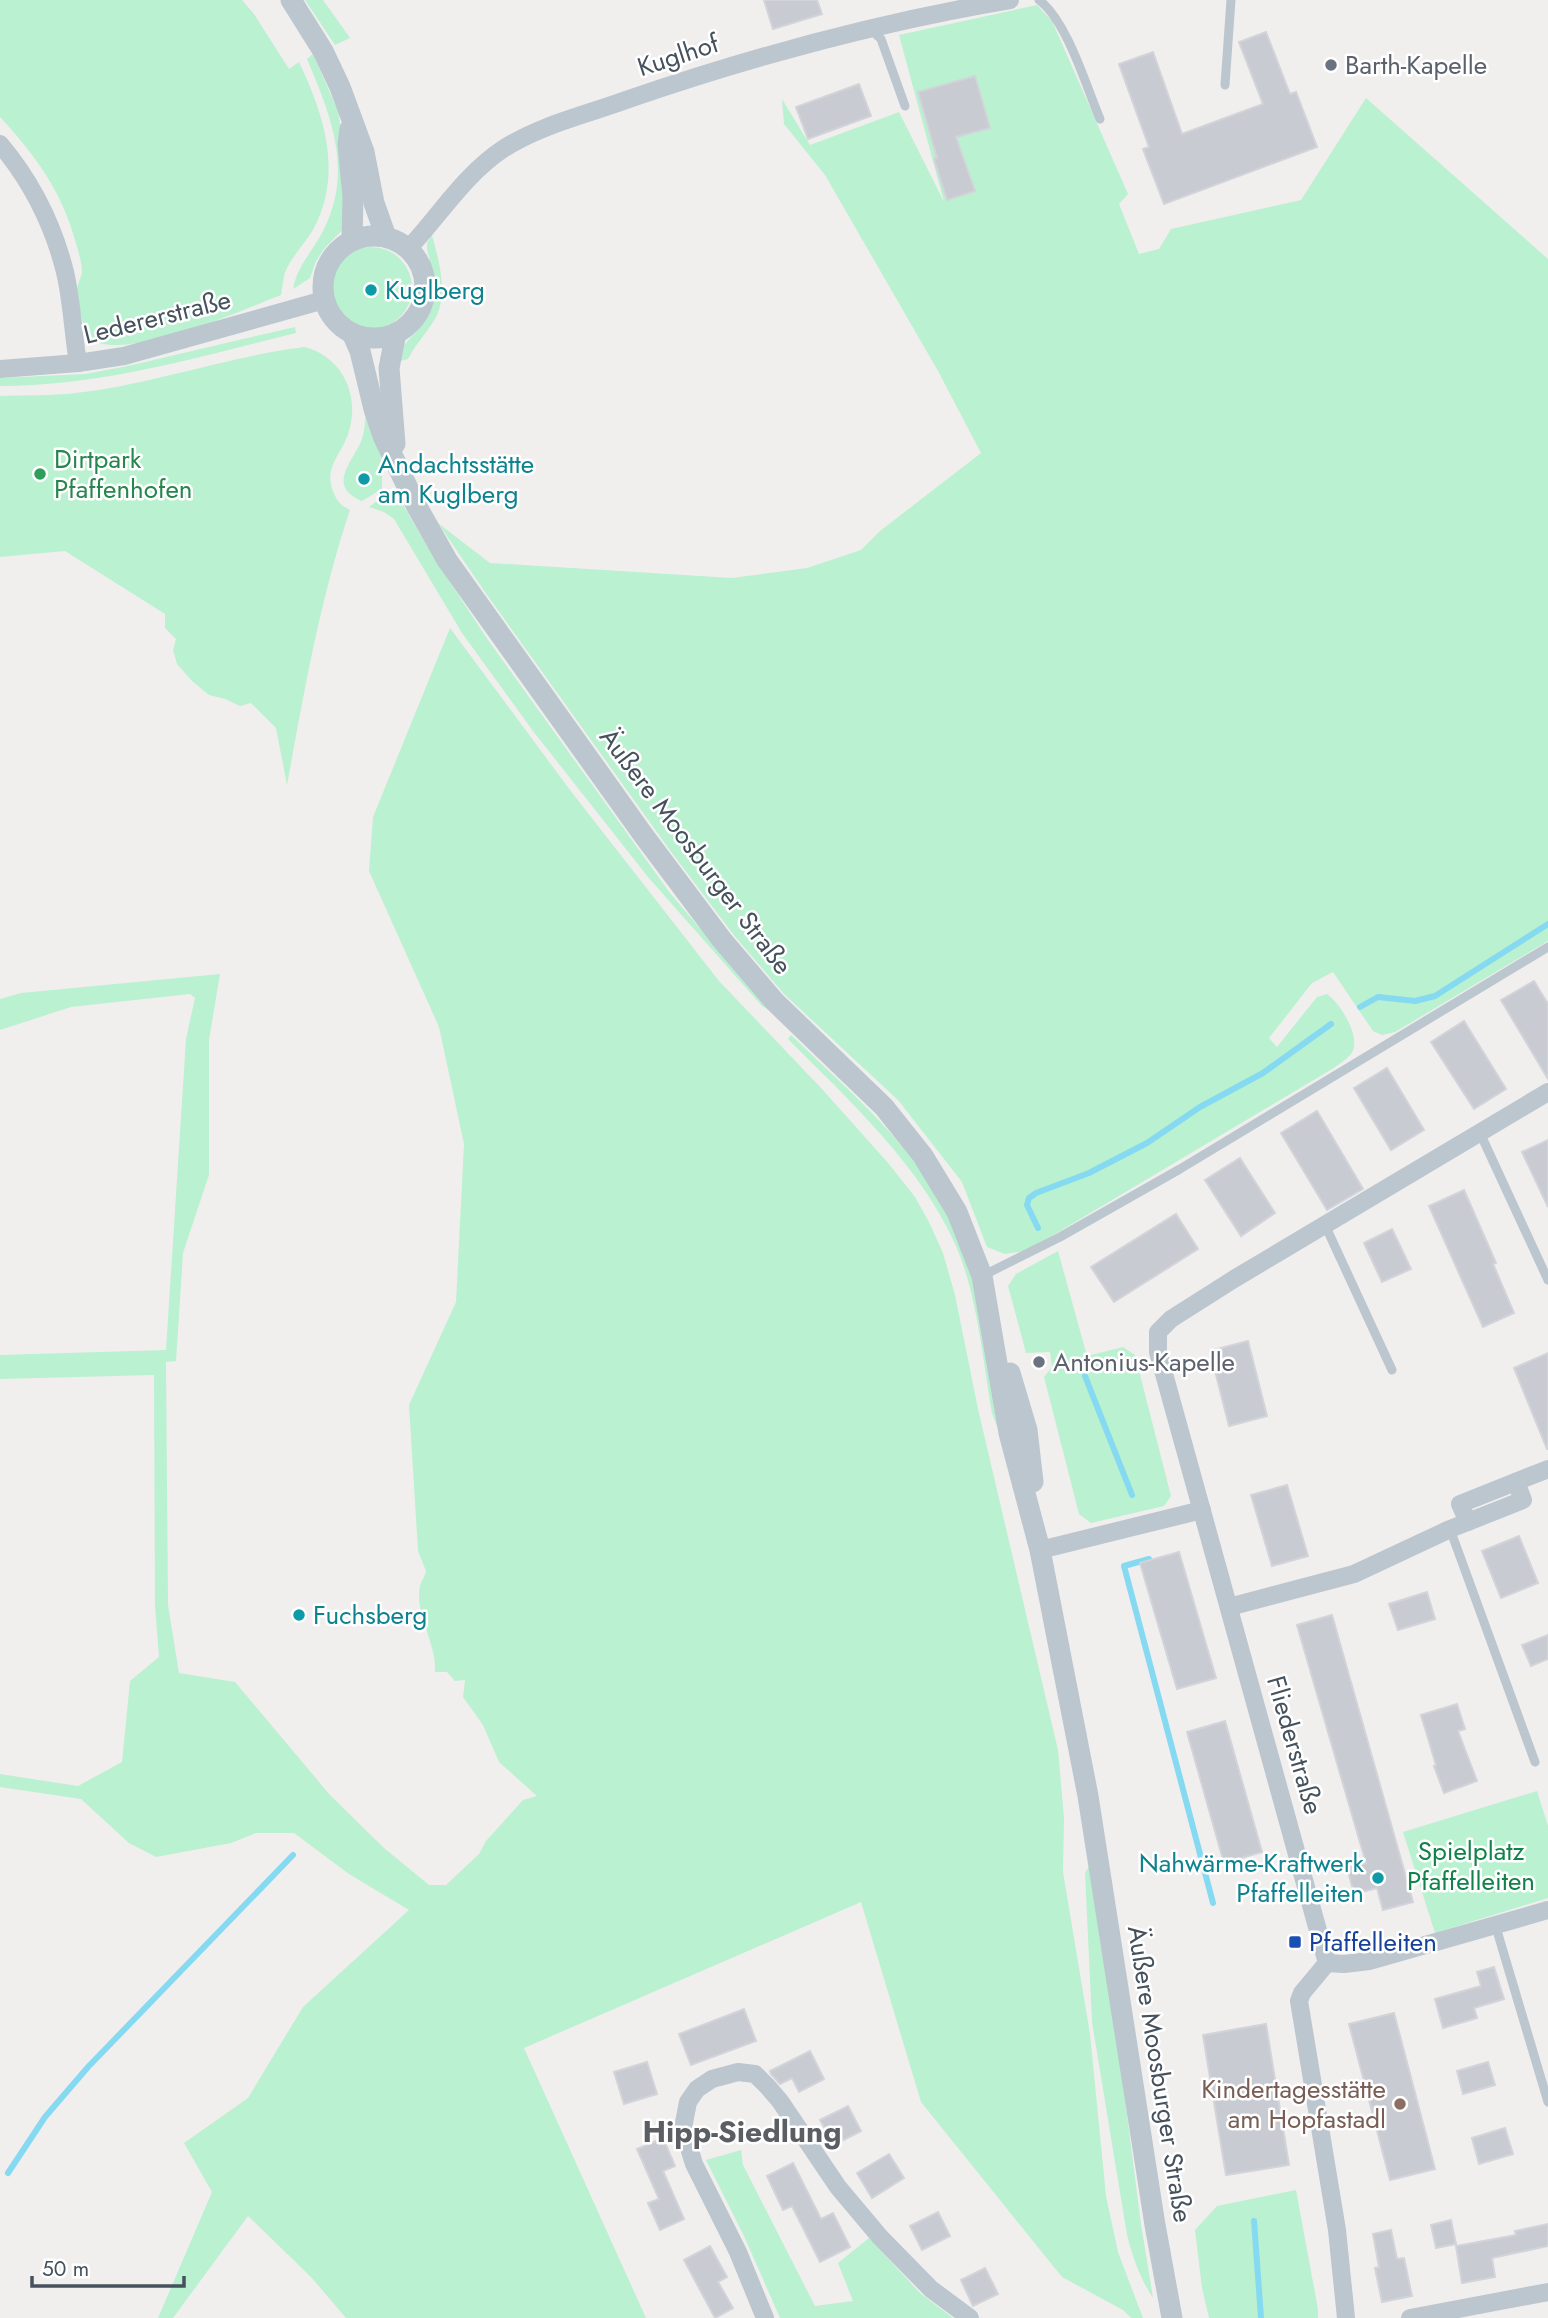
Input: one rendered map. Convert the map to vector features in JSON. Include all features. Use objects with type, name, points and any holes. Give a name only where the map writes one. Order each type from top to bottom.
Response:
[{"type":"street","points":[[291,0],[323,51],[340,87],[364,152],[374,203],[386,237]]},
{"type":"street","name":"Kuglhof","points":[[408,249],[480,167],[503,149],[543,129],[715,70],[870,29],[1010,0]]},
{"type":"street","points":[[351,120],[348,144],[353,197],[352,240]]},
{"type":"street","points":[[0,144],[33,190],[49,223],[65,273],[78,363]]},
{"type":"street","points":[[324,300],[322,282],[327,265],[337,250],[352,240],[369,236],[386,237],[408,249],[423,273],[425,287],[423,302],[417,314],[408,325],[396,333],[382,337],[366,337],[352,333]]},
{"type":"street","name":"Ledererstraße","points":[[0,369],[78,363],[124,356],[324,300]]},
{"type":"street","name":"Äußere Moosburger Straße","points":[[324,300],[335,321],[352,333],[383,436],[416,505],[447,560],[644,836],[722,940],[775,1002],[884,1107],[923,1156],[957,1212],[984,1283],[1009,1433],[1040,1550],[1088,1796],[1172,2318]]},
{"type":"street","name":"Äußere Moosburger Straße","points":[[396,333],[389,368],[397,467]]},
{"type":"street","points":[[1325,1225],[1548,1092]]},
{"type":"street","name":"Fliederstraße","points":[[1325,1225],[1171,1319],[1158,1332],[1158,1352],[1327,1963]]},
{"type":"street","points":[[1229,1607],[1354,1574],[1468,1522],[1460,1504],[1548,1469]]},
{"type":"street","points":[[1040,1550],[1202,1510]]},
{"type":"street","points":[[1346,2318],[1337,2230],[1299,2001],[1302,1993],[1327,1963],[1369,1961],[1548,1910]]},
{"type":"street","points":[[765,2318],[738,2252],[694,2164],[683,2128],[688,2102],[697,2089],[712,2079],[738,2072],[755,2074],[768,2087],[838,2186],[880,2237],[930,2289],[970,2318]]},
{"type":"street","points":[[1410,2318],[1548,2292]]},
{"type":"lane","points":[[1039,0],[1055,17],[1100,119]]},
{"type":"lane","points":[[1225,85],[1231,0]]},
{"type":"lane","points":[[870,29],[881,39],[905,106]]},
{"type":"lane","points":[[984,1283],[1181,1169],[1548,947]]},
{"type":"lane","points":[[1480,1133],[1548,1280]]},
{"type":"lane","points":[[1325,1225],[1392,1370]]},
{"type":"lane","points":[[1450,1529],[1535,1762]]},
{"type":"lane","points":[[1495,1924],[1548,2102]]},
{"type":"green space","points":[[0,0],[242,0],[289,69],[299,62],[316,102],[327,144],[329,165],[323,207],[314,228],[287,268],[281,295],[213,322],[154,340],[104,344],[89,337],[77,295],[81,265],[68,219],[39,164],[0,117]]},
{"type":"green space","points":[[305,0],[323,0],[350,38],[335,45]]},
{"type":"green space","points":[[1037,5],[1052,21],[1128,194],[1119,204],[1139,254],[1159,249],[1171,229],[1301,200],[1366,98],[1548,259],[1548,941],[1395,1032],[1382,1035],[1373,1031],[1333,972],[1312,983],[1269,1038],[1277,1047],[1317,997],[1327,994],[1338,1005],[1352,1031],[1354,1047],[1347,1058],[1050,1237],[1024,1251],[1005,1254],[987,1247],[962,1182],[898,1100],[784,994],[733,934],[669,849],[438,523],[490,563],[732,578],[807,568],[861,550],[880,531],[981,453],[938,371],[825,175],[784,124],[782,99],[810,145],[899,112],[944,202],[899,35]]},
{"type":"green space","points":[[313,54],[338,111],[346,159],[348,224],[324,249],[310,278],[293,289],[302,266],[323,231],[337,187],[336,144],[324,101],[307,59]]},
{"type":"green space","points":[[432,235],[442,279],[441,302],[433,322],[408,359],[396,362],[401,349],[425,321],[434,302],[434,282],[427,249]]},
{"type":"green space","points":[[371,247],[387,250],[400,259],[409,272],[412,288],[409,304],[400,317],[387,326],[371,329],[355,326],[342,317],[333,304],[330,288],[333,272],[342,259],[355,250]]},
{"type":"green space","points":[[295,327],[296,333],[113,376],[38,385],[0,386],[0,378],[85,374]]},
{"type":"green space","points":[[304,347],[329,359],[338,368],[350,391],[352,417],[349,431],[330,475],[336,498],[350,510],[321,612],[287,785],[276,728],[251,703],[240,706],[209,695],[192,681],[177,664],[173,650],[176,639],[165,628],[165,614],[65,551],[0,557],[0,396],[67,394],[105,389]]},
{"type":"green space","points":[[366,410],[382,459],[382,489],[362,501],[346,489],[344,475],[362,440]]},
{"type":"green space","points":[[377,501],[402,503],[434,558],[488,640],[670,893],[769,1010],[762,1006],[648,877],[533,731],[462,633],[394,519],[369,507]]},
{"type":"green space","points":[[450,628],[570,790],[719,981],[889,1164],[915,1197],[943,1253],[955,1295],[978,1409],[1058,1750],[1064,1818],[1063,1872],[1090,2034],[1106,2196],[1118,2252],[1143,2318],[1131,2318],[1123,2310],[1062,2277],[921,2102],[861,1902],[524,2048],[646,2318],[346,2318],[311,2277],[248,2216],[173,2318],[158,2318],[212,2192],[184,2143],[248,2098],[303,2007],[409,1910],[349,1874],[294,1833],[256,1833],[231,1843],[156,1857],[129,1843],[81,1799],[0,1787],[0,1774],[78,1786],[122,1762],[130,1681],[159,1657],[155,1606],[154,1375],[0,1379],[0,1355],[166,1350],[186,1039],[195,998],[190,994],[71,1007],[0,1030],[0,999],[21,993],[220,974],[209,1040],[209,1175],[183,1253],[176,1361],[166,1362],[168,1605],[179,1673],[235,1682],[330,1795],[384,1848],[429,1885],[446,1885],[479,1854],[486,1841],[523,1800],[537,1796],[499,1762],[483,1725],[463,1697],[465,1680],[455,1681],[447,1672],[435,1672],[433,1651],[419,1596],[426,1571],[418,1551],[409,1405],[456,1302],[464,1144],[439,1027],[369,871],[373,817]]},
{"type":"green space","points":[[791,1035],[883,1125],[924,1174],[941,1201],[956,1230],[972,1278],[983,1328],[998,1429],[992,1413],[979,1328],[969,1285],[956,1246],[941,1217],[904,1161],[859,1110],[788,1039]]},
{"type":"green space","points":[[1058,1251],[1087,1356],[1123,1347],[1135,1355],[1171,1496],[1164,1506],[1091,1523],[1079,1514],[1044,1377],[1052,1367],[1050,1352],[1026,1353],[1008,1286],[1016,1274]]},
{"type":"green space","name":"Spielplatz Pfaffelleiten","points":[[1537,1791],[1548,1826],[1548,1898],[1435,1933],[1403,1832]]},
{"type":"green space","points":[[1094,1859],[1153,2298],[1137,2268],[1127,2235],[1092,2022],[1085,1873]]},
{"type":"green space","points":[[741,2150],[743,2165],[815,2306],[853,2301],[838,2263],[869,2238],[920,2293],[953,2318],[780,2318],[744,2236],[706,2160]]},
{"type":"green space","points":[[1296,2190],[1318,2318],[1209,2318],[1202,2288],[1195,2230],[1217,2206]]},
{"type":"building","points":[[764,0],[817,0],[822,14],[773,29]]},
{"type":"building","points":[[1266,32],[1290,94],[1296,92],[1317,147],[1164,204],[1143,149],[1149,147],[1119,64],[1153,52],[1182,134],[1263,104],[1239,42]]},
{"type":"building","points":[[975,76],[990,128],[956,137],[975,191],[947,200],[918,92]]},
{"type":"building","points":[[859,84],[871,116],[808,139],[796,107]]},
{"type":"building","points":[[1534,981],[1548,1004],[1548,1079],[1501,1000]]},
{"type":"building","points":[[1464,1021],[1506,1089],[1474,1109],[1431,1042]]},
{"type":"building","points":[[1387,1068],[1424,1130],[1391,1150],[1354,1088]]},
{"type":"building","points":[[1317,1111],[1363,1189],[1327,1210],[1281,1133]]},
{"type":"building","points":[[1548,1140],[1548,1207],[1522,1152]]},
{"type":"building","points":[[1240,1158],[1275,1213],[1241,1236],[1205,1180]]},
{"type":"building","points":[[1464,1190],[1496,1263],[1493,1264],[1514,1313],[1483,1327],[1429,1206]]},
{"type":"building","points":[[1176,1214],[1198,1249],[1114,1302],[1091,1267]]},
{"type":"building","points":[[1392,1229],[1411,1269],[1382,1282],[1364,1243]]},
{"type":"building","points":[[1248,1341],[1267,1416],[1229,1426],[1210,1351]]},
{"type":"building","points":[[1548,1353],[1548,1449],[1547,1449],[1514,1368]]},
{"type":"building","points":[[1287,1485],[1308,1556],[1272,1566],[1251,1495]]},
{"type":"building","points":[[1519,1536],[1538,1583],[1501,1598],[1482,1551]]},
{"type":"building","points":[[1179,1552],[1216,1678],[1177,1689],[1140,1563]]},
{"type":"building","points":[[1427,1592],[1435,1619],[1398,1630],[1389,1604]]},
{"type":"building","points":[[1332,1615],[1413,1902],[1383,1910],[1377,1888],[1354,1894],[1347,1867],[1366,1863],[1297,1625]]},
{"type":"building","points":[[1548,1635],[1548,1659],[1531,1666],[1522,1645]]},
{"type":"building","points":[[1457,1704],[1465,1729],[1458,1731],[1477,1781],[1444,1793],[1421,1715]]},
{"type":"building","points":[[1225,1721],[1262,1852],[1224,1863],[1187,1732]]},
{"type":"building","points":[[1494,1967],[1504,1999],[1474,2008],[1477,2018],[1443,2028],[1435,1999],[1481,1986],[1477,1972]]},
{"type":"building","points":[[744,2009],[756,2041],[691,2065],[679,2034]]},
{"type":"building","points":[[1394,2013],[1435,2169],[1390,2180],[1349,2024]]},
{"type":"building","points":[[1266,2024],[1289,2165],[1226,2175],[1203,2035]]},
{"type":"building","points":[[810,2051],[824,2079],[799,2092],[792,2078],[780,2084],[771,2074],[770,2071]]},
{"type":"building","points":[[647,2062],[657,2094],[624,2104],[614,2072]]},
{"type":"building","points":[[1488,2062],[1495,2085],[1463,2094],[1457,2071]]},
{"type":"building","points":[[848,2106],[861,2131],[834,2145],[820,2120]]},
{"type":"building","points":[[1505,2128],[1513,2154],[1479,2164],[1472,2138]]},
{"type":"building","points":[[663,2138],[675,2166],[663,2171],[684,2219],[660,2230],[648,2203],[659,2199],[637,2149]]},
{"type":"building","points":[[889,2154],[904,2178],[872,2198],[857,2173]]},
{"type":"building","points":[[793,2163],[821,2219],[833,2213],[850,2247],[820,2262],[792,2206],[783,2210],[767,2176]]},
{"type":"building","points":[[938,2212],[950,2236],[922,2250],[910,2226]]},
{"type":"building","points":[[1451,2220],[1456,2244],[1436,2248],[1431,2225]]},
{"type":"building","points":[[1548,2224],[1548,2246],[1492,2258],[1495,2277],[1462,2283],[1456,2246],[1516,2235],[1515,2231]]},
{"type":"building","points":[[1391,2230],[1397,2259],[1404,2258],[1412,2296],[1382,2302],[1375,2268],[1379,2267],[1373,2234]]},
{"type":"building","points":[[710,2246],[727,2277],[718,2282],[733,2308],[715,2318],[684,2260]]},
{"type":"building","points":[[985,2268],[998,2294],[973,2306],[961,2280]]},
{"type":"waterway","points":[[1360,1007],[1378,997],[1415,1001],[1435,996],[1548,924]]},
{"type":"waterway","points":[[1038,1228],[1027,1205],[1029,1198],[1036,1193],[1089,1173],[1147,1143],[1200,1107],[1263,1073],[1331,1024]]},
{"type":"waterway","points":[[1085,1376],[1132,1495]]},
{"type":"waterway","points":[[1149,1559],[1124,1566],[1213,1903]]},
{"type":"waterway","points":[[8,2173],[45,2117],[88,2067],[293,1855]]},
{"type":"waterway","points":[[1254,2221],[1261,2318]]},
{"type":"place","name":"Barth-Kapelle","points":[[1331,65]]},
{"type":"place","name":"Kuglberg","points":[[371,290]]},
{"type":"place","name":"Dirtpark Pfaffenhofen","points":[[40,474]]},
{"type":"place","name":"Andachtsstätte am Kuglberg","points":[[364,479]]},
{"type":"place","name":"Antonius-Kapelle","points":[[1039,1362]]},
{"type":"place","name":"Fuchsberg","points":[[299,1615]]},
{"type":"place","name":"Nahwärme-Kraftwerk Pfaffelleiten","points":[[1378,1878]]},
{"type":"place","name":"Pfaffelleiten","points":[[1295,1942]]},
{"type":"place","name":"Kindertagesstätte am Hopfastadl","points":[[1400,2104]]},
{"type":"district","name":"Hipp-Siedlung","points":[[742,2132]]}]
